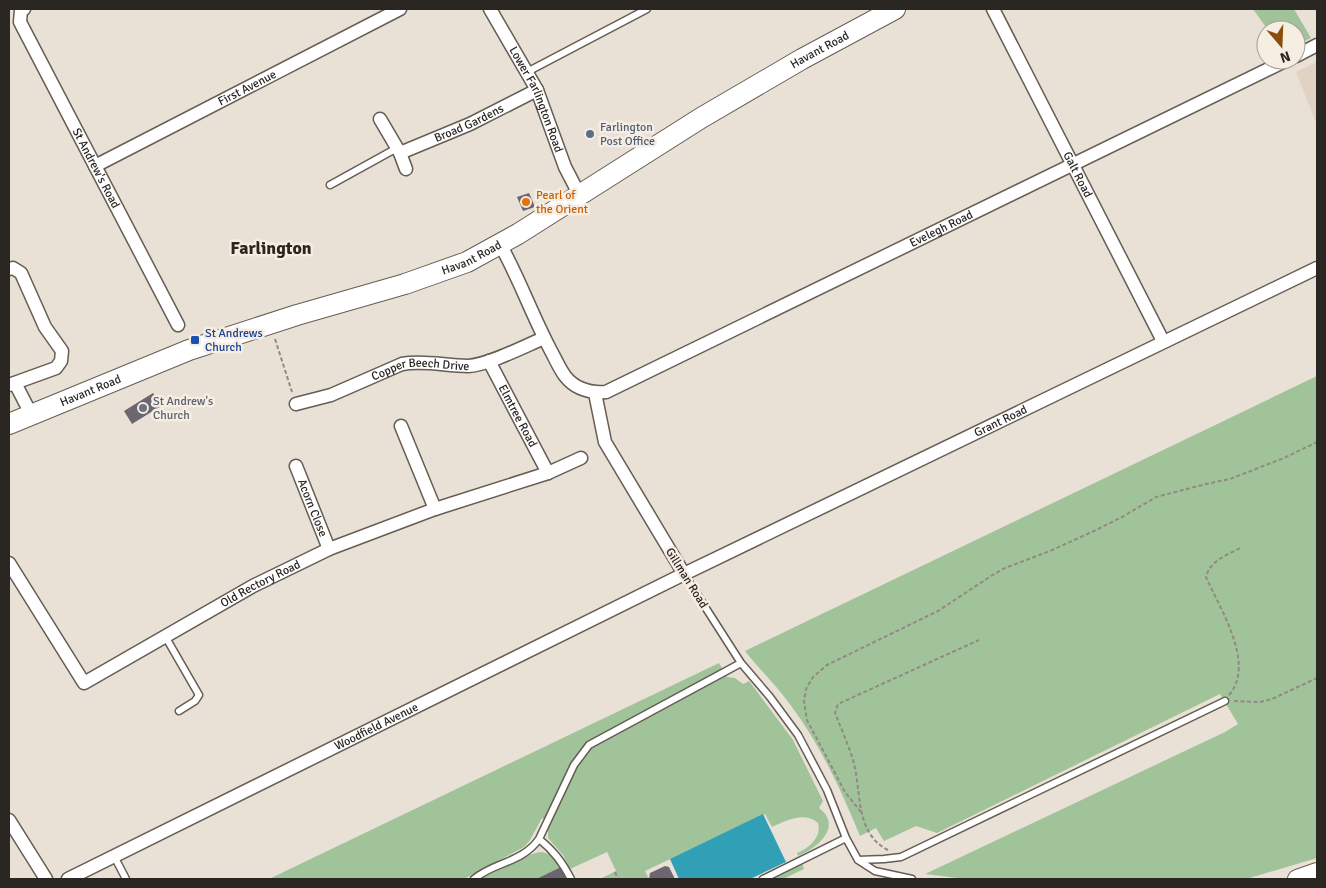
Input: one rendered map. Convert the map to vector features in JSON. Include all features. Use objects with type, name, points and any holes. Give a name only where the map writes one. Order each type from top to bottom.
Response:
[{"type":"main road","name":"Havant Road","points":[[9,424],[189,350],[297,315],[405,284],[467,262],[500,244],[716,109],[802,59],[895,9]]},
{"type":"main road","points":[[1297,879],[1317,872]]},
{"type":"street","name":"St Andrew's Road","points":[[22,9],[20,22],[178,325]]},
{"type":"street","name":"First Avenue","points":[[95,166],[400,9]]},
{"type":"street","name":"Lower Farlington Road","points":[[490,9],[537,90],[565,167],[579,194]]},
{"type":"street","name":"Galt Road","points":[[994,9],[1163,342]]},
{"type":"street","name":"Evelegh Road","points":[[595,393],[606,392],[1072,163],[1266,70]]},
{"type":"street","name":"Broad Gardens","points":[[398,150],[470,124],[537,90]]},
{"type":"street","points":[[380,119],[398,150],[406,169]]},
{"type":"street","points":[[500,244],[511,263],[544,338],[564,376],[574,385],[595,393]]},
{"type":"street","points":[[9,269],[12,268],[21,273],[45,327],[62,351],[61,361],[56,368],[12,384],[31,414]]},
{"type":"street","name":"Grant Road","points":[[684,574],[1317,268]]},
{"type":"street","name":"Copper Beech Drive","points":[[296,404],[331,396],[402,364],[415,362],[470,366],[544,338]]},
{"type":"street","name":"Elmtree Road","points":[[489,360],[548,473]]},
{"type":"street","name":"Gillman Road","points":[[595,393],[605,442],[684,574]]},
{"type":"street","points":[[401,426],[435,509]]},
{"type":"street","name":"Old Rectory Road","points":[[9,562],[84,683],[253,586],[329,550],[435,509],[548,473],[581,458]]},
{"type":"street","name":"Acorn Close","points":[[296,466],[329,550]]},
{"type":"street","name":"Woodfield Avenue","points":[[68,879],[82,876],[114,856],[684,574]]},
{"type":"street","points":[[9,820],[46,879]]},
{"type":"lane","points":[[527,72],[647,9]]},
{"type":"lane","points":[[330,185],[398,150]]},
{"type":"lane","name":"Gillman Road","points":[[684,574],[741,663],[770,697],[798,735],[827,790],[846,838],[858,860]]},
{"type":"lane","points":[[165,636],[199,695],[195,701],[179,710]]},
{"type":"lane","points":[[474,879],[533,848],[574,765],[589,745],[741,663]]},
{"type":"lane","points":[[858,860],[901,856],[1225,700]]},
{"type":"lane","points":[[763,879],[846,838]]},
{"type":"lane","points":[[539,839],[553,850],[571,879]]},
{"type":"lane","points":[[114,856],[126,879]]},
{"type":"lane","points":[[858,860],[876,871],[912,879]]},
{"type":"path","points":[[276,343],[296,404]]},
{"type":"path","points":[[861,812],[845,792],[807,720],[804,701],[806,689],[813,677],[827,665],[938,611],[1005,568],[1050,551],[1094,531],[1156,497],[1178,490],[1230,479],[1267,465],[1317,442]]},
{"type":"path","points":[[1225,700],[1234,689],[1239,677],[1240,662],[1234,640],[1206,577],[1208,570],[1216,561],[1240,548]]},
{"type":"path","points":[[901,856],[885,848],[869,833],[861,812],[859,785],[853,760],[835,713],[838,704],[979,640]]},
{"type":"path","points":[[1225,700],[1260,702],[1281,695],[1317,678]]},
{"type":"path","points":[[614,872],[618,879]]},
{"type":"shaded area","points":[[1317,62],[1317,125],[1296,72],[1306,70],[1306,67]]},
{"type":"green space","points":[[1253,9],[1294,9],[1300,20],[1261,20]]},
{"type":"green space","points":[[1306,29],[1311,38],[1306,40]]},
{"type":"green space","points":[[1317,376],[1317,858],[1246,879],[966,879],[925,874],[1225,732],[1238,724],[1220,694],[937,833],[916,826],[884,841],[876,828],[860,836],[822,753],[803,722],[787,700],[745,651]]},
{"type":"green space","points":[[719,663],[727,677],[735,678],[743,684],[749,681],[793,740],[823,801],[819,808],[826,815],[829,822],[825,836],[813,848],[798,856],[797,853],[814,841],[818,833],[818,823],[813,819],[801,817],[772,827],[765,814],[645,871],[649,879],[600,879],[616,871],[607,852],[570,869],[563,855],[548,838],[548,827],[552,823],[542,818],[524,847],[464,879],[269,879]]},
{"type":"green space","points":[[540,852],[552,856],[561,867],[536,879],[480,879],[532,854]]},
{"type":"green space","points":[[802,863],[804,869],[783,879],[769,879]]},
{"type":"water","points":[[763,814],[786,862],[750,879],[679,879],[670,859]]},
{"type":"building","name":"Pearl of the Orient","points":[[529,193],[535,207],[523,211],[517,197]]},
{"type":"building","name":"St Andrew's Church","points":[[153,393],[161,406],[132,424],[124,411]]},
{"type":"building","points":[[665,866],[669,867],[675,879],[649,879],[650,873]]},
{"type":"building","points":[[561,867],[566,879],[536,879]]},
{"type":"place","name":"Farlington Post Office","points":[[590,134]]},
{"type":"place","name":"Pearl of the Orient","points":[[526,202]]},
{"type":"place","name":"St Andrews Church","points":[[195,340]]},
{"type":"place","name":"St Andrew's Church","points":[[143,408]]},
{"type":"district","name":"Farlington","points":[[271,248]]}]
